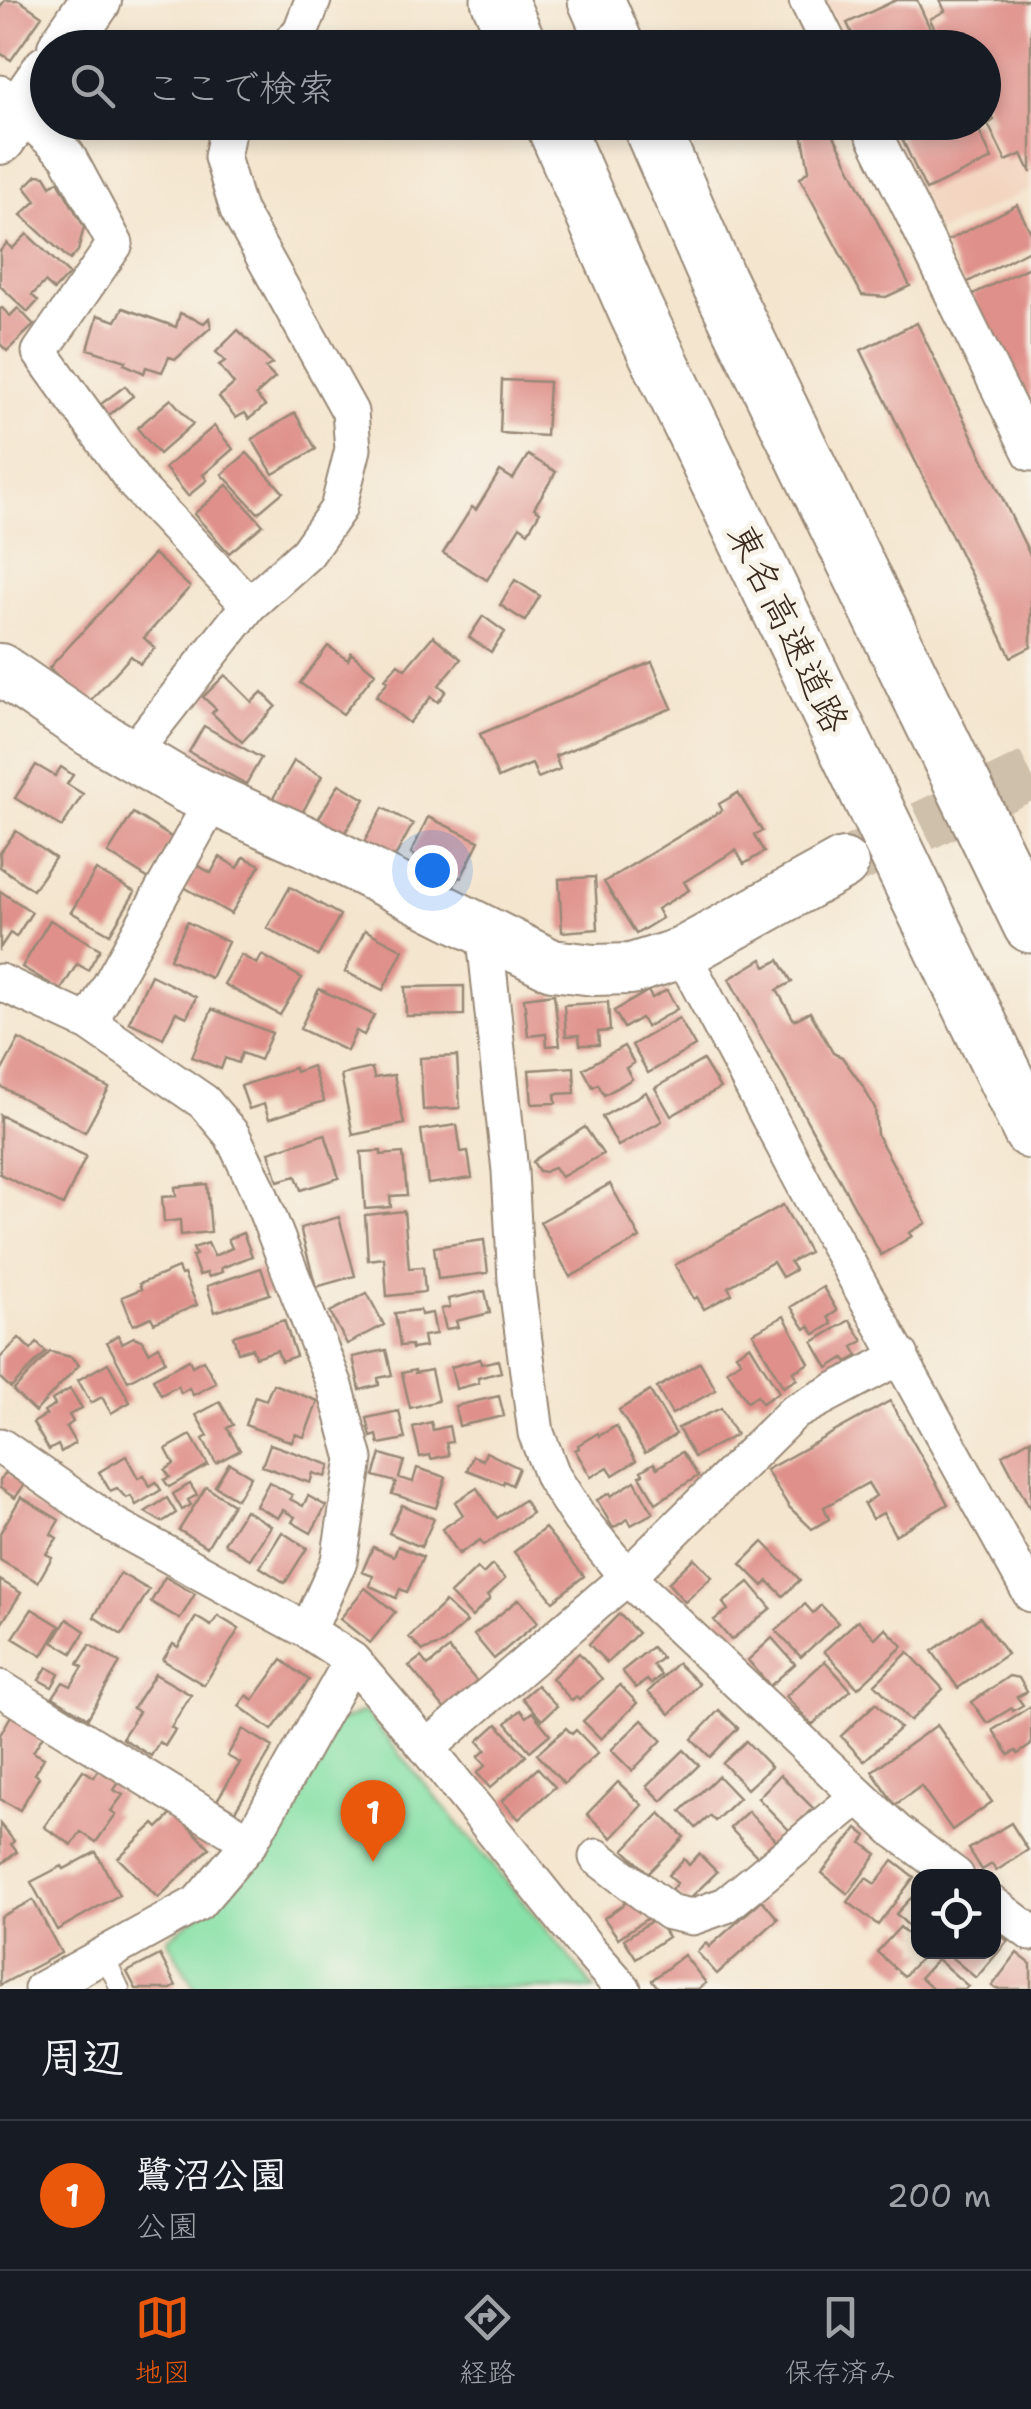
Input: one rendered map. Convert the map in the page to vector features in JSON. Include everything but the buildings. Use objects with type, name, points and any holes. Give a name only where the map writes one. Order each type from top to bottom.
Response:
[{"type":"highway","points":[[499,0],[512,30]]},
{"type":"highway","points":[[596,0],[609,30]]},
{"type":"highway","name":"東名高速道路","points":[[561,140],[636,311],[1031,1130]]},
{"type":"highway","points":[[657,140],[718,280],[1031,925]]},
{"type":"street","points":[[75,30],[96,0]]},
{"type":"street","points":[[301,30],[313,0]]},
{"type":"street","points":[[807,0],[822,30]]},
{"type":"street","points":[[30,89],[6,114],[30,131]]},
{"type":"street","points":[[44,140],[67,156],[115,244],[40,352],[136,485],[249,604]]},
{"type":"street","points":[[131,755],[249,604],[307,553],[338,509],[353,449],[350,412],[238,210],[222,158],[226,140]]},
{"type":"street","points":[[877,140],[1031,454]]},
{"type":"street","points":[[0,669],[92,732],[214,800],[552,965],[594,970],[631,968],[682,953],[843,864]]},
{"type":"street","points":[[88,1023],[214,800]]},
{"type":"street","points":[[484,929],[510,1172],[516,1280],[536,1434],[553,1476],[580,1520],[627,1577],[896,1831],[947,1869]]},
{"type":"street","points":[[682,953],[812,1199],[1031,1594]]},
{"type":"street","points":[[0,982],[88,1023],[204,1102],[232,1135],[256,1185],[334,1386],[355,1459],[339,1561],[308,1632]]},
{"type":"street","points":[[427,1748],[627,1577],[793,1412],[901,1356]]},
{"type":"street","points":[[0,1446],[114,1525],[352,1660],[624,1989]]},
{"type":"street","points":[[42,1989],[198,1903],[250,1842],[352,1660]]},
{"type":"street","points":[[0,1688],[250,1842]]},
{"type":"street","points":[[598,1858],[669,1912],[692,1917],[726,1905],[858,1796]]},
{"type":"street","points":[[1001,1909],[1031,1933]]},
{"type":"lane","points":[[104,1954],[120,1989]]},
{"type":"shaded area","points":[[824,0],[1031,0],[1031,196],[1027,191],[938,232],[892,140],[1001,140],[1001,30],[839,30]]},
{"type":"green space","points":[[364,1711],[595,1989],[195,1989],[167,1939],[234,1887],[278,1837],[336,1723]]},
{"type":"tunnel","points":[[855,859],[1031,774]]},
{"type":"place","name":"鷺沼公園","points":[[373,1862]]}]
